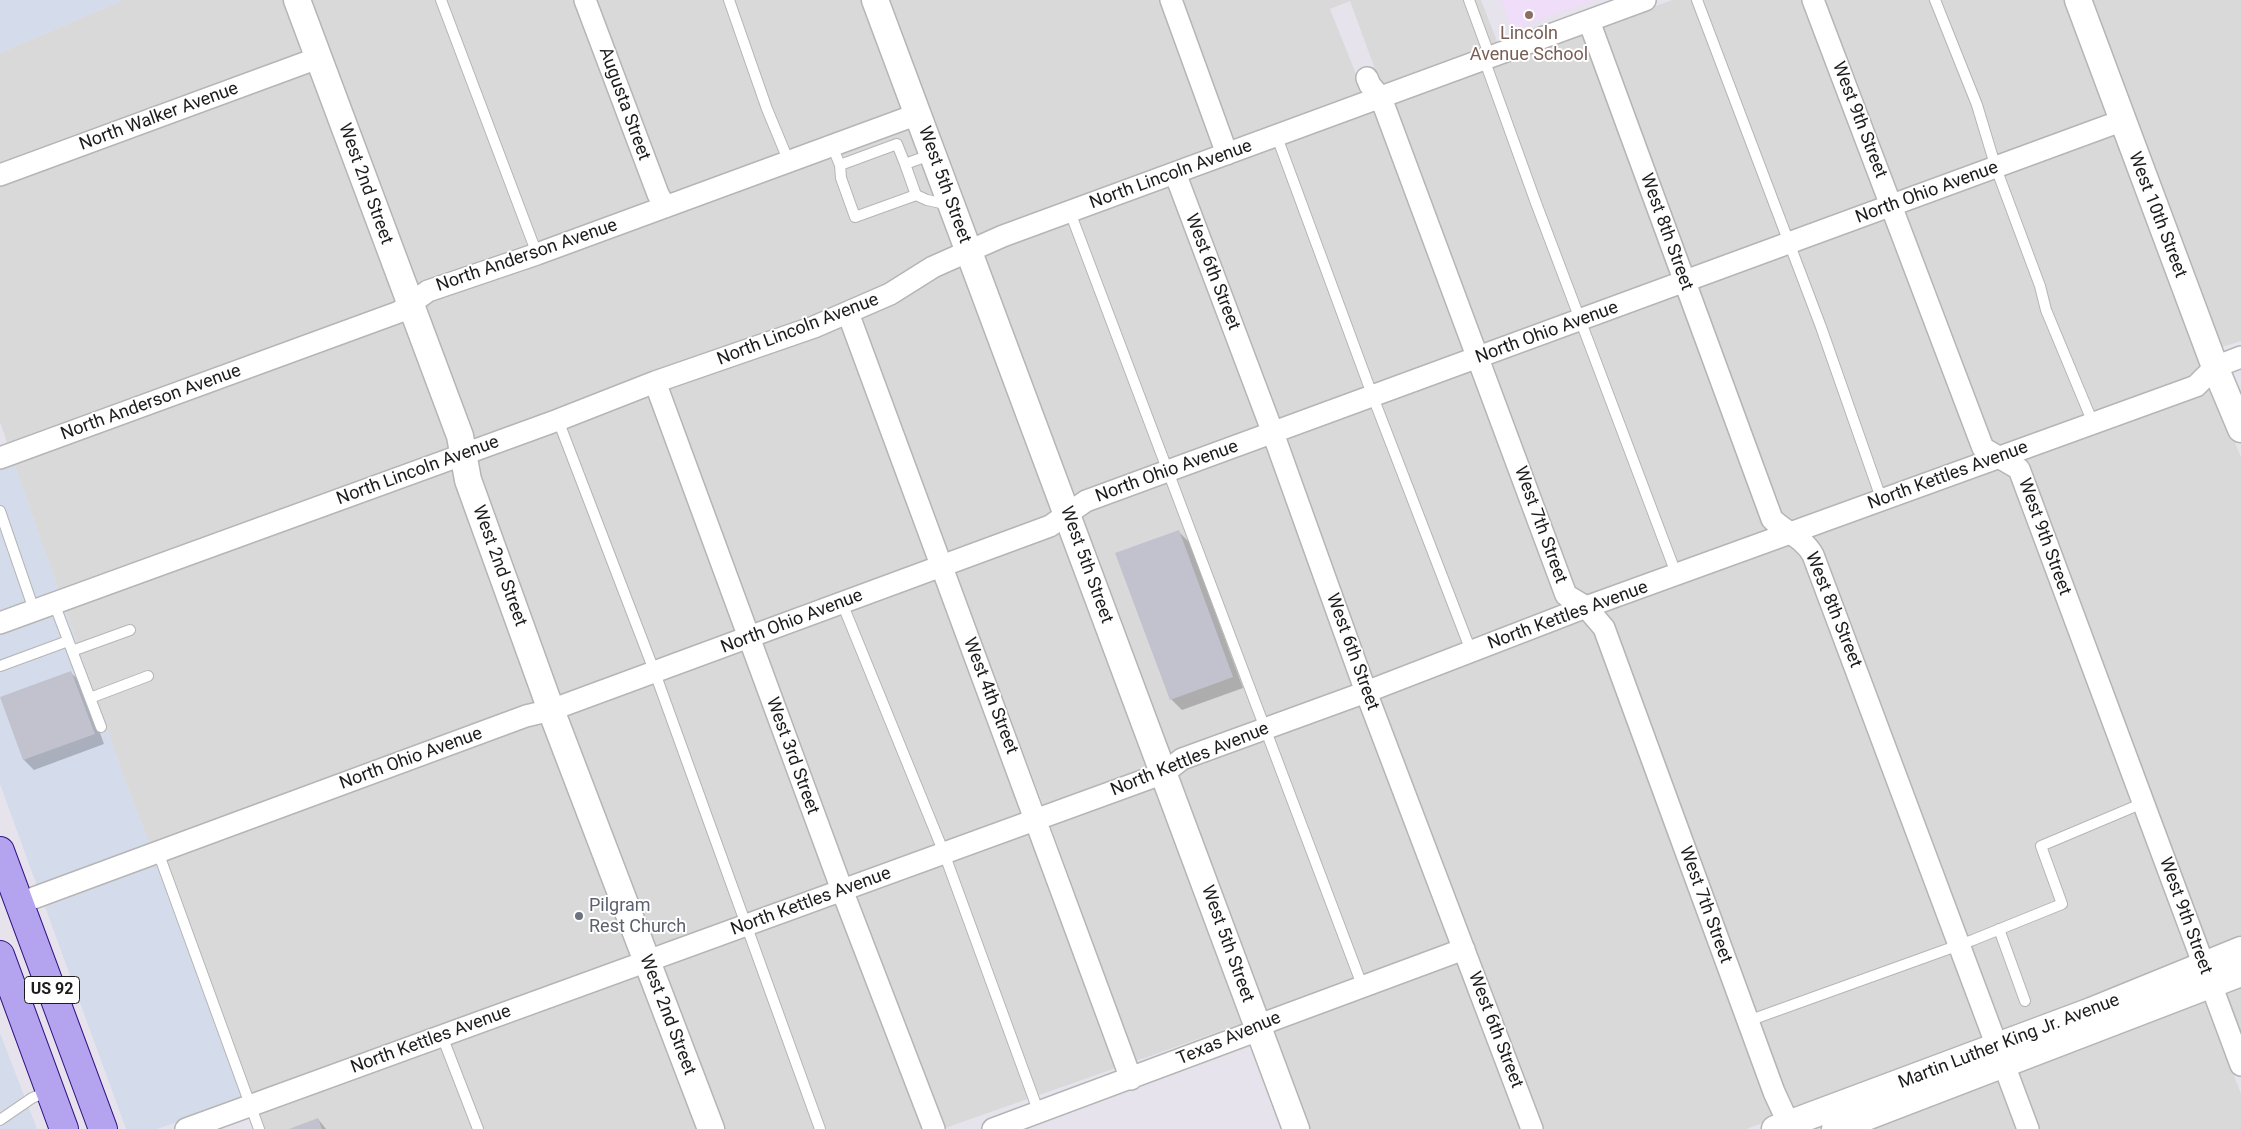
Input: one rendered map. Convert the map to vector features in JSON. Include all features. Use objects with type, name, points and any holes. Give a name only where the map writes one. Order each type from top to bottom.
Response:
[{"type":"main road","name":"US 92","points":[[0,850],[104,1129]]},
{"type":"main road","name":"US 92","points":[[0,955],[6,991],[57,1108]]},
{"type":"main road","points":[[57,1108],[75,1129]]},
{"type":"street","name":"West 2nd Street","points":[[297,0],[460,436],[468,480],[551,710],[711,1129]]},
{"type":"street","name":"Augusta Street","points":[[585,0],[658,194],[665,207]]},
{"type":"street","name":"West 5th Street","points":[[875,0],[1296,1129]]},
{"type":"street","points":[[1171,0],[1228,154]]},
{"type":"street","name":"North Lincoln Avenue","points":[[0,623],[558,420],[655,382],[814,327],[890,294],[933,267],[969,253],[1003,236],[1381,98],[1599,14],[1645,0]]},
{"type":"street","name":"West 9th Street","points":[[1814,0],[1982,448],[2001,457],[2019,469],[2241,1065]]},
{"type":"street","name":"West 10th Street","points":[[2078,0],[2215,367],[2241,430]]},
{"type":"street","name":"West 8th Street","points":[[1599,14],[1684,282],[1772,519],[1782,528],[1807,544],[1813,554],[2028,1129]]},
{"type":"street","name":"North Walker Avenue","points":[[0,175],[318,58]]},
{"type":"street","name":"West 7th Street","points":[[1367,78],[1370,85],[1381,98],[1566,595],[1586,607],[1604,628],[1774,1092],[1785,1127]]},
{"type":"street","name":"North Anderson Avenue","points":[[0,458],[399,312],[410,306],[428,291],[537,254],[789,162],[836,155],[875,141],[918,114]]},
{"type":"street","name":"North Ohio Avenue","points":[[20,903],[526,716],[551,710],[1050,526],[1066,513],[1086,502],[1168,471],[2122,121]]},
{"type":"street","name":"West 6th Street","points":[[1175,173],[1273,433],[1366,692],[1532,1129]]},
{"type":"street","name":"West 4th Street","points":[[848,313],[940,566],[1037,819],[1131,1079]]},
{"type":"street","points":[[2215,367],[2241,357]]},
{"type":"street","name":"North Kettles Avenue","points":[[186,1129],[1164,773],[1182,759],[1366,692],[1586,607],[1794,534],[2196,386],[2215,367]]},
{"type":"street","name":"West 3rd Street","points":[[655,382],[842,890],[934,1129]]},
{"type":"street","name":"Texas Avenue","points":[[993,1129],[1131,1079],[1258,1028],[1270,1021],[1464,948]]},
{"type":"street","name":"Martin Luther King Jr. Avenue","points":[[2207,976],[2241,950]]},
{"type":"street","name":"Martin Luther King Jr. Avenue","points":[[1835,1129],[2001,1056],[2207,976],[2241,973]]},
{"type":"street","name":"Martin Luther King Jr. Avenue","points":[[1785,1127],[2001,1056]]},
{"type":"lane","points":[[441,0],[537,254]]},
{"type":"lane","points":[[729,0],[767,109],[789,162]]},
{"type":"lane","points":[[1469,0],[1487,58],[1581,321],[1677,576]]},
{"type":"lane","points":[[1697,0],[1821,327],[1882,501]]},
{"type":"lane","points":[[1935,0],[1977,105],[1996,168],[2040,286],[2046,310],[2094,423]]},
{"type":"lane","points":[[1277,136],[1373,397],[1471,651]]},
{"type":"lane","points":[[875,141],[897,144],[916,195]]},
{"type":"lane","points":[[905,164],[933,154]]},
{"type":"lane","points":[[836,155],[841,178],[855,217],[916,195],[928,200],[951,205]]},
{"type":"lane","points":[[1070,212],[1362,985]]},
{"type":"lane","points":[[558,420],[655,672],[820,1129]]},
{"type":"lane","points":[[0,511],[44,607],[70,646],[101,727]]},
{"type":"lane","points":[[842,603],[944,853],[1038,1112]]},
{"type":"lane","points":[[0,666],[130,630]]},
{"type":"lane","points":[[90,698],[148,676]]},
{"type":"lane","points":[[1748,1021],[1999,930],[2062,904],[2041,846],[2144,803]]},
{"type":"lane","points":[[158,852],[259,1129]]},
{"type":"lane","points":[[1999,930],[2025,1001]]},
{"type":"lane","points":[[442,1036],[478,1129]]},
{"type":"lane","points":[[0,1120],[32,1098],[57,1108]]},
{"type":"shaded area","points":[[0,0],[123,0],[0,53]]},
{"type":"shaded area","points":[[123,0],[286,0],[305,53],[0,165],[0,53]]},
{"type":"shaded area","points":[[308,0],[574,0],[650,202],[415,289]]},
{"type":"shaded area","points":[[597,0],[864,0],[905,108],[670,195]]},
{"type":"shaded area","points":[[886,0],[1160,0],[1214,149],[975,239]]},
{"type":"shaded area","points":[[1183,0],[1481,0],[1498,44],[1385,86],[1379,80],[1350,1],[1330,9],[1364,94],[1234,141]]},
{"type":"shaded area","name":"Lincoln Avenue School","points":[[1501,0],[1593,0],[1512,30]]},
{"type":"shaded area","points":[[1672,0],[1802,0],[1879,201],[1691,270],[1602,26]]},
{"type":"shaded area","points":[[1825,0],[2066,0],[2108,116],[1899,194]]},
{"type":"shaded area","points":[[2089,0],[2241,0],[2241,341],[2219,348]]},
{"type":"shaded area","points":[[1582,33],[1671,277],[1484,346],[1394,103]]},
{"type":"shaded area","points":[[312,71],[397,302],[8,445],[0,422],[0,185]]},
{"type":"shaded area","points":[[1374,110],[1464,354],[1280,420],[1188,178]]},
{"type":"shaded area","points":[[911,126],[956,248],[885,286],[810,319],[472,441],[422,308],[433,299]]},
{"type":"shaded area","points":[[2115,133],[2203,365],[2190,378],[2003,446],[1991,441],[1905,212]]},
{"type":"shaded area","points":[[1168,185],[1260,428],[1072,498],[982,257],[1006,245]]},
{"type":"shaded area","points":[[1885,219],[1973,451],[1977,456],[1795,523],[1782,513],[1697,287]]},
{"type":"shaded area","points":[[963,265],[1054,510],[1045,518],[947,553],[861,318],[938,275]]},
{"type":"shaded area","points":[[1677,294],[1762,522],[1771,532],[1588,597],[1575,589],[1491,364]]},
{"type":"shaded area","points":[[404,320],[452,448],[59,591],[14,463]]},
{"type":"shaded area","points":[[842,326],[927,561],[755,626],[668,388]]},
{"type":"shaded area","points":[[1471,371],[1556,599],[1563,606],[1373,679],[1286,438]]},
{"type":"shaded area","points":[[2211,384],[2241,457],[2241,940],[2210,954],[2022,459]]},
{"type":"shaded area","points":[[648,395],[735,633],[558,698],[478,477],[475,460]]},
{"type":"shaded area","points":[[1266,445],[1353,687],[1169,757],[1079,517],[1090,510]]},
{"type":"shaded area","points":[[14,463],[59,591],[0,613],[0,468]]},
{"type":"shaded area","points":[[455,467],[538,704],[150,845],[124,778],[65,609]]},
{"type":"shaded area","points":[[1999,467],[2010,475],[2191,962],[2004,1033],[1823,551],[1814,536]]},
{"type":"shaded area","points":[[1061,529],[1150,768],[1044,807],[954,571]]},
{"type":"shaded area","points":[[1791,545],[1804,559],[1984,1041],[1794,1112],[1603,612]]},
{"type":"shaded area","points":[[934,578],[1024,814],[848,878],[762,644]]},
{"type":"shaded area","points":[[65,609],[124,778],[150,845],[37,886],[0,784],[0,633]]},
{"type":"shaded area","points":[[1582,619],[1594,633],[1774,1119],[1746,1129],[1543,1129],[1379,697]]},
{"type":"shaded area","points":[[742,651],[828,885],[654,949],[565,715]]},
{"type":"shaded area","points":[[1359,704],[1451,943],[1264,1013],[1176,776],[1187,767]]},
{"type":"shaded area","points":[[544,721],[634,956],[248,1097],[156,862]]},
{"type":"shaded area","points":[[1157,785],[1246,1024],[1238,1028],[1237,1025],[1136,1061],[1050,824]]},
{"type":"shaded area","points":[[1030,832],[1116,1068],[945,1128],[855,896]]},
{"type":"shaded area","points":[[156,862],[248,1097],[157,1129],[126,1129],[44,904]]},
{"type":"shaded area","points":[[835,903],[922,1129],[722,1129],[660,967]]},
{"type":"shaded area","points":[[1457,961],[1520,1129],[1308,1129],[1271,1031]]},
{"type":"shaded area","points":[[640,974],[700,1129],[260,1129],[255,1115]]},
{"type":"shaded area","points":[[2241,983],[2241,1035],[2224,989]]},
{"type":"shaded area","points":[[2204,997],[2241,1094],[2241,1129],[2039,1129],[2018,1071]]},
{"type":"shaded area","points":[[0,1033],[37,1129],[0,1129]]},
{"type":"shaded area","points":[[1998,1078],[2016,1129],[1861,1129]]},
{"type":"building","points":[[1179,530],[1233,677],[1170,700],[1115,553]]},
{"type":"building","points":[[71,671],[95,734],[23,760],[0,697]]},
{"type":"building","points":[[318,1118],[322,1129],[289,1129]]},
{"type":"place","name":"Lincoln Avenue School","points":[[1529,15]]},
{"type":"place","name":"Pilgram Rest Church","points":[[579,916]]}]
